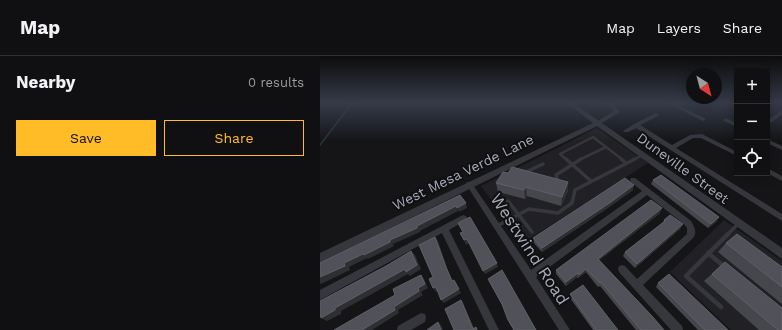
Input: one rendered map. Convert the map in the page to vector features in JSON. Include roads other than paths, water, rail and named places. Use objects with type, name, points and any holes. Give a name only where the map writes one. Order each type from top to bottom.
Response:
[{"type":"street","name":"Duneville Street","points":[[588,116],[782,254]]},
{"type":"street","name":"West Mesa Verde Lane","points":[[320,258],[469,184],[512,166],[612,116]]},
{"type":"street","points":[[626,131],[654,116]]},
{"type":"street","points":[[696,116],[703,119]]},
{"type":"street","points":[[770,121],[777,116]]},
{"type":"street","points":[[726,120],[734,124]]},
{"type":"street","points":[[636,125],[782,218]]},
{"type":"street","points":[[671,148],[692,136],[702,136],[734,152]]},
{"type":"street","points":[[770,142],[782,148]]},
{"type":"street","points":[[770,172],[782,179]]},
{"type":"street","points":[[633,180],[688,223],[691,228],[691,235],[637,285]]},
{"type":"street","name":"Westwind Road","points":[[469,184],[565,330]]},
{"type":"street","points":[[530,276],[647,191]]},
{"type":"street","points":[[320,295],[463,218]]},
{"type":"street","points":[[444,228],[494,330]]},
{"type":"street","points":[[622,269],[678,330]]},
{"type":"street","points":[[402,330],[421,318]]},
{"type":"lane","points":[[591,181],[560,154],[593,137],[626,163]]},
{"type":"lane","points":[[564,186],[558,184],[556,175],[572,164],[606,147]]},
{"type":"lane","points":[[497,226],[529,209],[558,213],[572,203],[575,190],[643,155]]},
{"type":"lane","points":[[517,171],[524,173],[543,164]]},
{"type":"lane","points":[[569,188],[575,190]]},
{"type":"lane","points":[[508,201],[532,232]]},
{"type":"lane","points":[[721,307],[686,276],[739,223]]},
{"type":"lane","points":[[729,232],[735,237]]},
{"type":"lane","points":[[708,253],[733,274]]},
{"type":"waterway","points":[[320,145],[342,116]]}]
